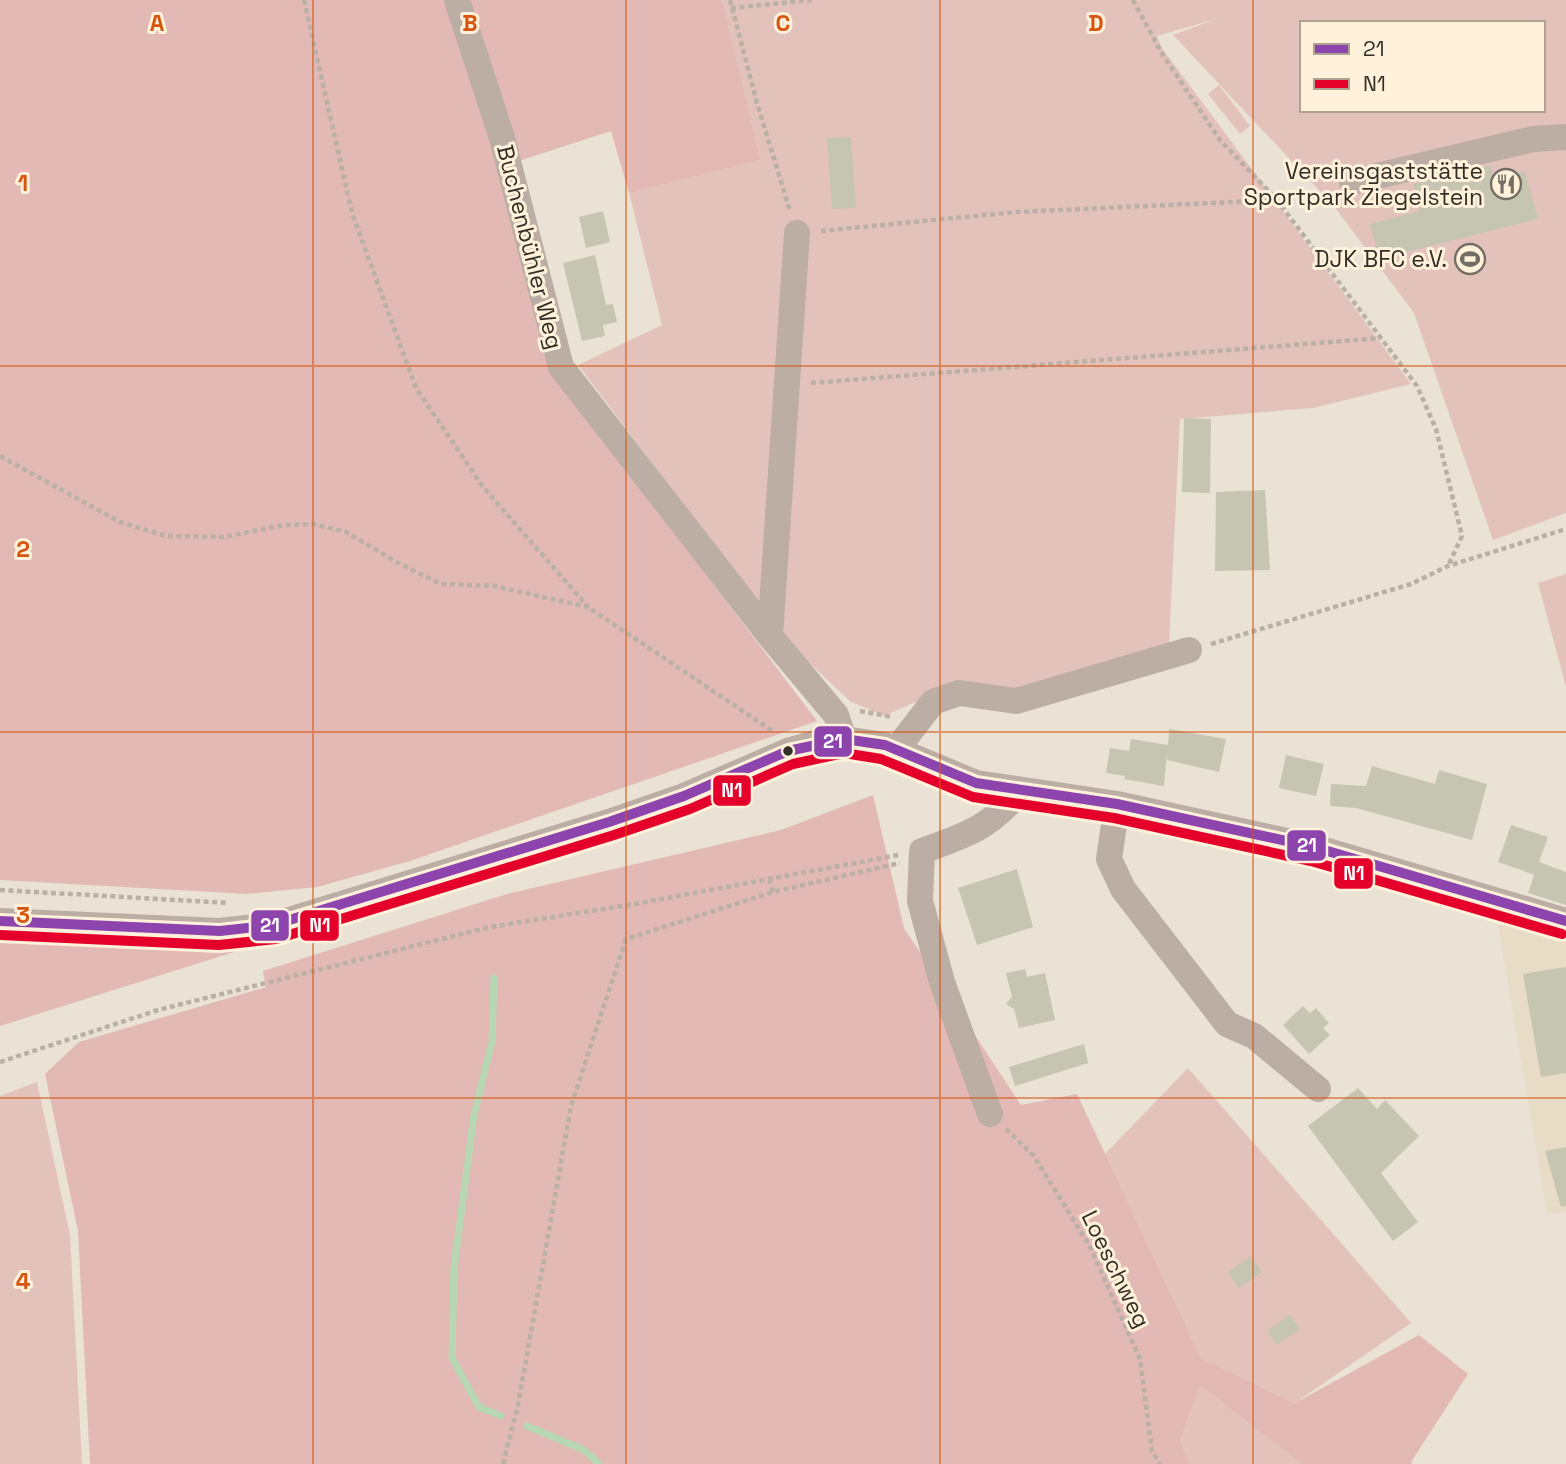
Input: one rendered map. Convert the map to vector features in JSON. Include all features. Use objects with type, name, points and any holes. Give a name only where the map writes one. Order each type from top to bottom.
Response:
[{"type":"street","name":"Buchenbühler Weg","points":[[457,0],[502,138],[561,367],[840,727]]},
{"type":"street","points":[[1352,182],[1533,139],[1566,137]]},
{"type":"street","points":[[770,636],[797,233]]},
{"type":"street","points":[[897,750],[933,702],[958,693],[1016,701],[1189,650]]},
{"type":"street","points":[[0,921],[220,931],[274,925],[609,822],[684,796],[789,751],[815,743],[840,727],[960,777],[1021,792],[1117,804],[1314,847],[1566,921]]},
{"type":"street","points":[[990,1114],[942,982],[920,901],[922,854],[975,832],[995,819],[1021,792]]},
{"type":"street","points":[[1117,804],[1109,859],[1123,888],[1227,1024],[1254,1036],[1318,1089]]},
{"type":"path","points":[[304,0],[352,213],[416,388],[482,487],[588,607],[782,738]]},
{"type":"path","points":[[730,0],[757,103],[797,233],[1016,212],[1277,200]]},
{"type":"path","points":[[732,8],[812,0]]},
{"type":"path","points":[[1133,0],[1160,52],[1220,140],[1277,200],[1346,288],[1417,386],[1436,429],[1462,536],[1448,566]]},
{"type":"path","points":[[787,385],[1382,338]]},
{"type":"path","points":[[0,456],[120,523],[166,536],[223,537],[285,525],[313,524],[346,532],[398,564],[441,583],[494,586],[588,607]]},
{"type":"path","points":[[1189,650],[1411,584],[1448,566],[1566,529]]},
{"type":"path","points":[[840,727],[854,709],[877,716],[921,719]]},
{"type":"path","points":[[0,1062],[158,1010],[490,926],[922,854]]},
{"type":"path","points":[[503,1464],[518,1405],[571,1107],[626,939],[773,892],[922,854]]},
{"type":"path","points":[[769,879],[773,892]]},
{"type":"path","points":[[0,890],[242,904]]},
{"type":"path","name":"Loeschweg","points":[[990,1114],[1034,1156],[1090,1247],[1140,1359],[1152,1451],[1160,1464]]},
{"type":"shaded area","points":[[0,0],[722,0],[761,160],[629,193],[611,131],[500,167],[554,374],[817,721],[410,861],[317,887],[247,894],[0,880]]},
{"type":"shaded area","points":[[722,0],[1566,0],[1566,513],[1493,540],[1414,313],[1333,205],[1173,35],[1216,19],[1157,36],[1162,48],[1411,384],[1313,408],[1180,419],[1169,644],[993,694],[947,688],[884,716],[850,701],[790,645],[578,365],[662,325],[629,193],[761,160]]},
{"type":"shaded area","points":[[1219,85],[1250,126],[1240,134],[1208,94]]},
{"type":"shaded area","points":[[1566,574],[1566,687],[1538,583]]},
{"type":"shaded area","points":[[873,795],[904,928],[1021,1105],[1077,1094],[1201,1358],[1295,1403],[1419,1335],[1468,1374],[1411,1462],[1413,1464],[1302,1464],[1200,1385],[1180,1441],[1190,1464],[90,1464],[78,1231],[45,1074],[79,1042],[266,987],[263,971],[507,894],[781,830]]},
{"type":"shaded area","points":[[1496,911],[1566,934],[1566,1213],[1547,1214]]},
{"type":"shaded area","points":[[0,938],[170,944],[234,952],[0,1026]]},
{"type":"shaded area","points":[[1188,1068],[1411,1323],[1295,1403],[1201,1358],[1105,1154]]},
{"type":"shaded area","points":[[37,1082],[70,1235],[82,1464],[0,1464],[0,1096]]},
{"type":"shaded area","points":[[1200,1384],[1302,1464],[1190,1464],[1180,1441]]},
{"type":"building","points":[[851,137],[856,208],[832,209],[827,138]]},
{"type":"building","points":[[1491,165],[1493,179],[1525,171],[1538,219],[1379,259],[1370,224],[1420,211],[1413,184]]},
{"type":"building","points":[[603,211],[610,242],[586,248],[579,217]]},
{"type":"building","points":[[595,255],[606,305],[613,304],[617,322],[603,325],[605,336],[582,341],[563,263]]},
{"type":"building","points":[[1184,418],[1211,419],[1210,493],[1182,492]]},
{"type":"building","points":[[1265,490],[1270,570],[1215,571],[1216,492]]},
{"type":"building","points":[[1169,729],[1226,739],[1219,772],[1167,760],[1167,752],[1164,786],[1106,773],[1110,748],[1129,751],[1131,739],[1168,745]]},
{"type":"building","points":[[1286,755],[1324,764],[1316,796],[1279,788]]},
{"type":"building","points":[[1372,766],[1435,784],[1439,770],[1487,784],[1472,840],[1356,808],[1330,806],[1331,784],[1366,786]]},
{"type":"building","points":[[1511,825],[1548,837],[1539,862],[1566,872],[1566,905],[1528,893],[1534,875],[1498,862]]},
{"type":"building","points":[[1017,869],[1033,927],[977,945],[958,888]]},
{"type":"building","points":[[1566,967],[1566,1073],[1541,1077],[1523,974]]},
{"type":"building","points":[[1025,969],[1027,977],[1045,973],[1055,1020],[1019,1028],[1014,1009],[1006,1004],[1012,997],[1006,973]]},
{"type":"building","points":[[1303,1006],[1310,1013],[1316,1008],[1329,1023],[1323,1028],[1330,1035],[1309,1054],[1283,1025]]},
{"type":"building","points":[[1084,1044],[1088,1063],[1015,1086],[1009,1067]]},
{"type":"building","points":[[1358,1088],[1377,1109],[1385,1100],[1419,1136],[1381,1173],[1418,1222],[1393,1241],[1308,1126]]},
{"type":"building","points":[[1566,1147],[1566,1206],[1561,1207],[1545,1151]]},
{"type":"building","points":[[1251,1256],[1262,1272],[1239,1288],[1228,1272]]},
{"type":"building","points":[[1290,1314],[1300,1329],[1277,1345],[1267,1331]]},
{"type":"waterway","points":[[494,978],[492,1041],[474,1115],[454,1268],[452,1358],[479,1407],[501,1416]]},
{"type":"waterway","points":[[527,1426],[584,1450],[599,1464]]},
{"type":"transit line","name":"21","points":[[0,921],[220,931],[273,925],[609,822],[684,796],[788,751],[844,739],[885,745],[976,783],[1117,804],[1314,847],[1566,921]]},
{"type":"transit line","name":"N1","points":[[0,935],[219,945],[276,939],[614,835],[690,809],[793,764],[844,753],[881,759],[973,797],[1114,818],[1311,861],[1562,934]]},
{"type":"place","name":"Vereinsgaststätte Sportpark Ziegelstein","points":[[1506,184]]},
{"type":"place","name":"DJK BFC e.V.","points":[[1470,259]]}]
